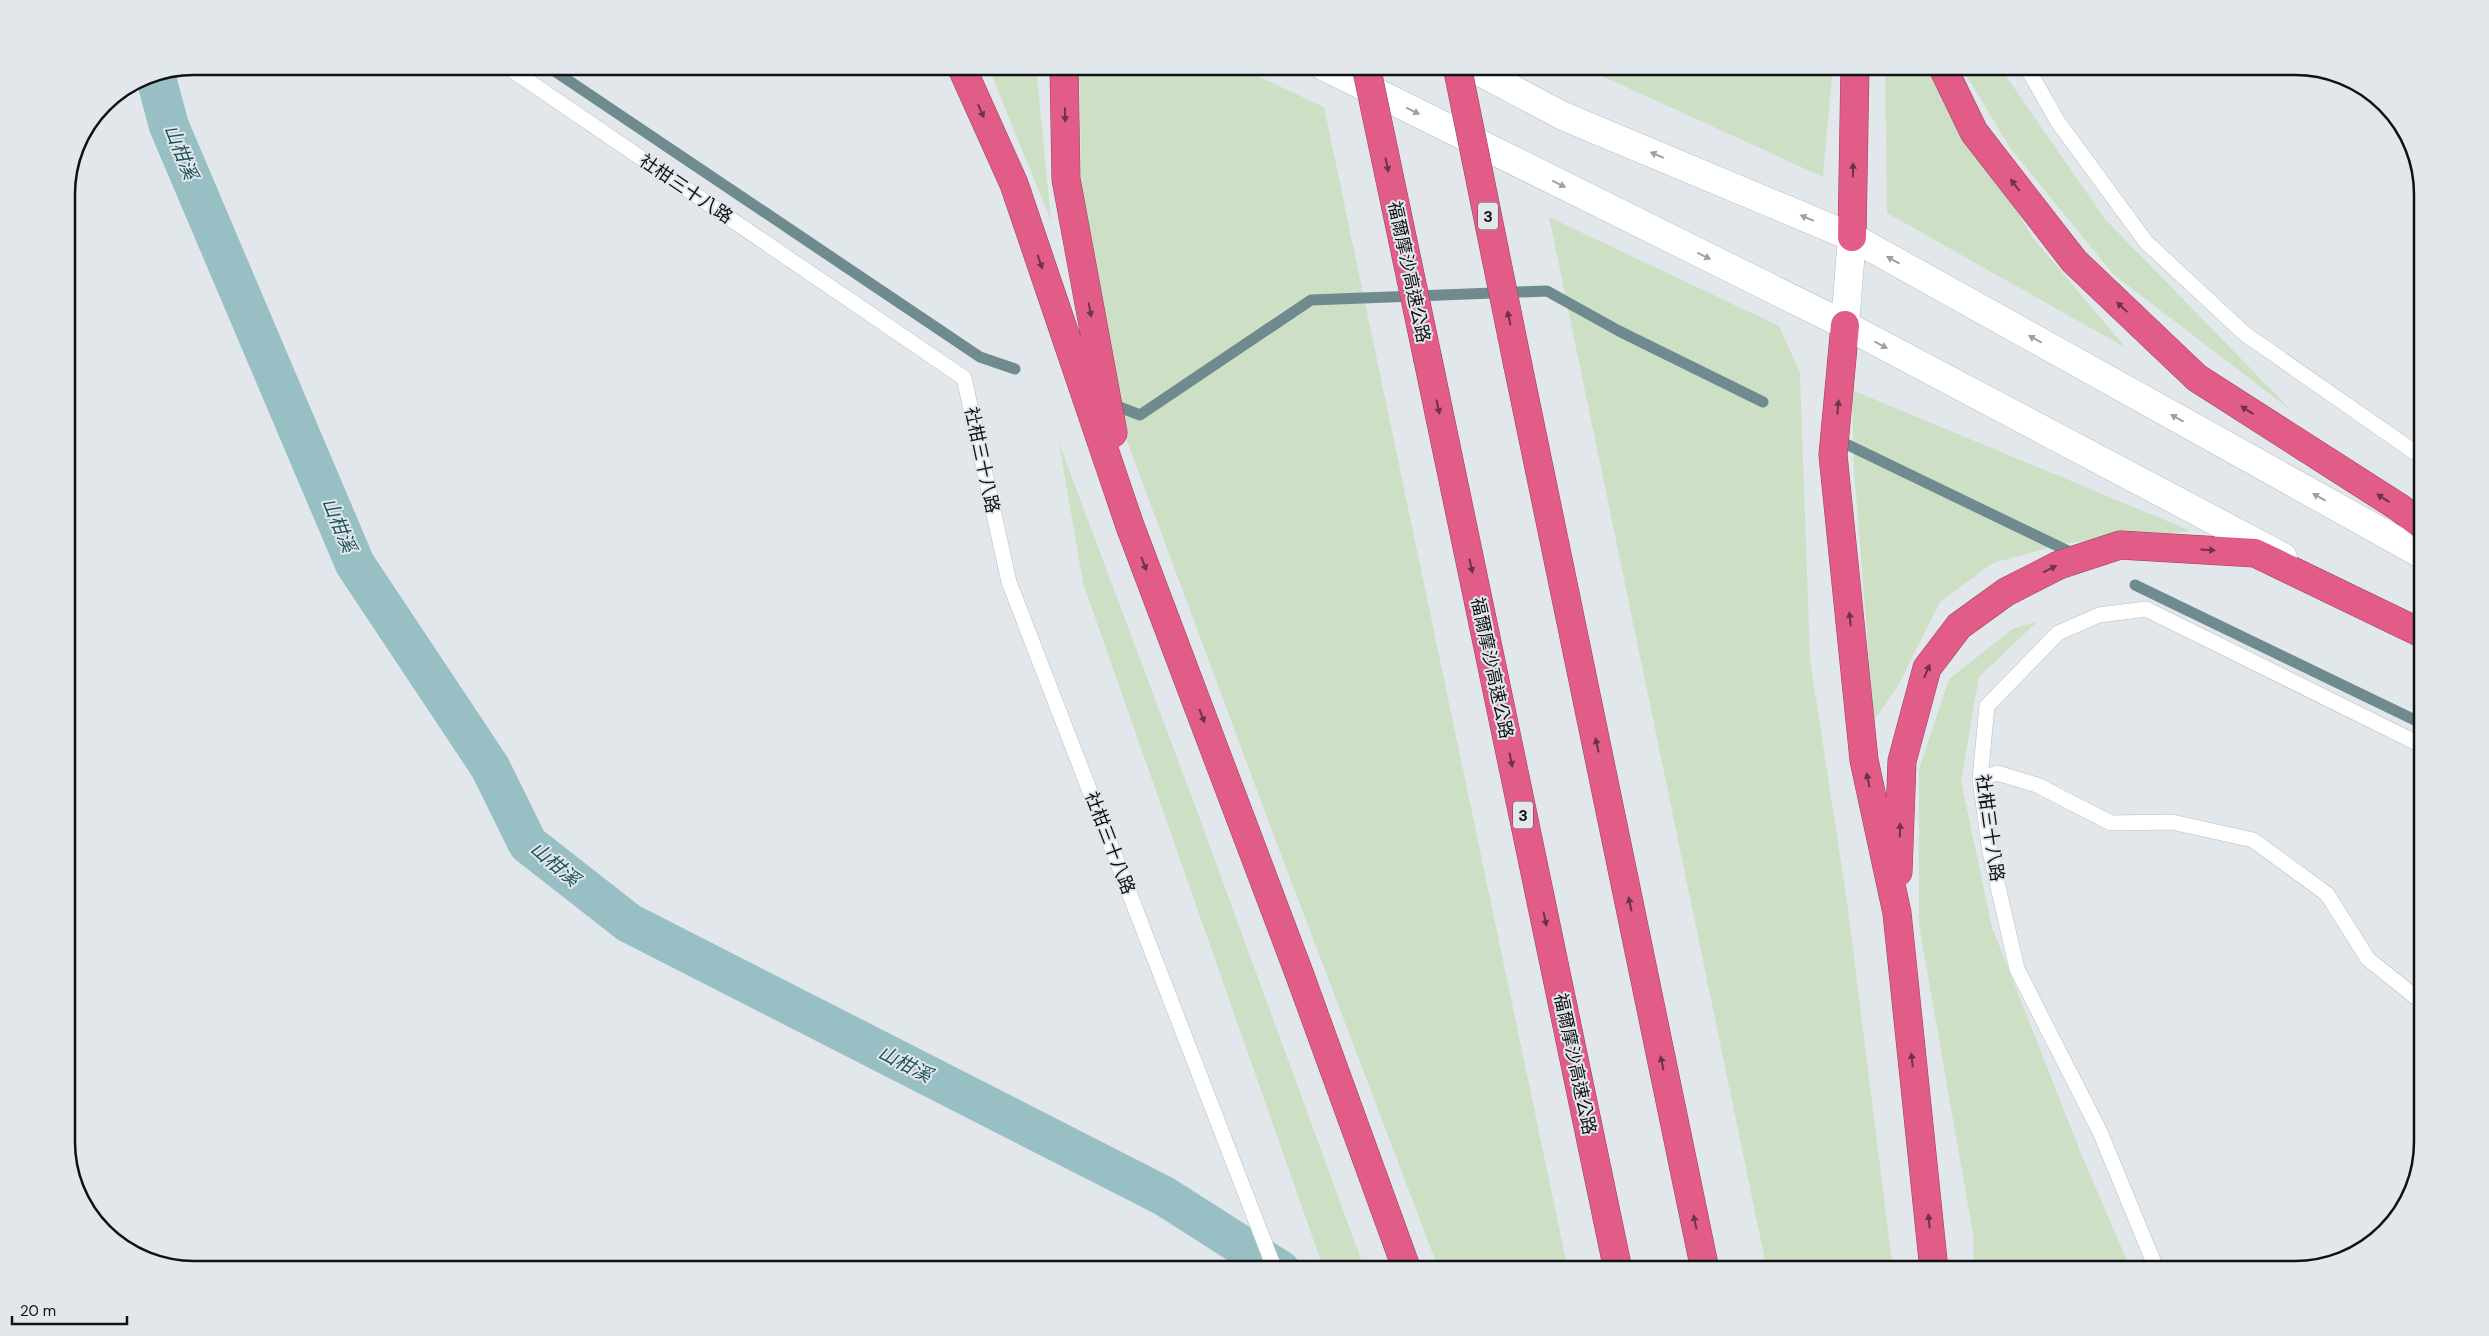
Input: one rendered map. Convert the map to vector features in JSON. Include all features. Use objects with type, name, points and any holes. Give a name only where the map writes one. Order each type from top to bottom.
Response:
[{"type":"highway","points":[[965,75],[1014,184],[1130,526],[1300,973],[1404,1261]]},
{"type":"highway","points":[[1064,75],[1066,179],[1130,526]]},
{"type":"highway","name":"福爾摩沙高速公路","points":[[1368,75],[1616,1261]]},
{"type":"highway","name":"3","points":[[1459,75],[1703,1261]]},
{"type":"highway","points":[[1852,237],[1855,75]]},
{"type":"highway","points":[[1946,75],[1974,132],[2074,261],[2197,378],[2400,508],[2414,519]]},
{"type":"highway","points":[[1845,326],[1834,465],[1864,760],[1897,913],[1933,1261]]},
{"type":"highway","points":[[1897,913],[1902,761],[1927,668],[1959,626],[2006,592],[2059,564],[2120,545],[2254,553],[2414,628]]},
{"type":"main road","points":[[1341,75],[1845,326],[2414,627]]},
{"type":"main road","points":[[1486,75],[1563,116],[1852,237],[2414,549]]},
{"type":"main road","points":[[1845,326],[1852,237]]},
{"type":"lane","name":"社柑三十八路","points":[[519,75],[964,378],[1008,582],[1272,1261]]},
{"type":"lane","points":[[2031,75],[2058,122],[2146,242],[2245,334],[2414,452]]},
{"type":"lane","name":"社柑三十八路","points":[[2153,1261],[2100,1132],[2017,969],[1990,852],[1980,779],[1987,706],[2058,633],[2099,615],[2146,609],[2414,742]]},
{"type":"lane","points":[[1980,779],[1996,773],[2038,786],[2111,823],[2172,822],[2253,840],[2327,894],[2368,959],[2414,996]]},
{"type":"green space","points":[[992,75],[1037,75],[1051,221]]},
{"type":"green space","points":[[1079,75],[1255,75],[1324,107],[1566,1261],[1436,1261],[1271,828],[1117,414],[1082,209]]},
{"type":"green space","points":[[1600,75],[1832,75],[1823,177]]},
{"type":"green space","points":[[1885,75],[1936,75],[2033,238],[2126,348],[1887,213]]},
{"type":"green space","points":[[1966,75],[2005,75],[2105,219],[2292,411],[2113,274],[2010,148]]},
{"type":"green space","points":[[1549,217],[1779,326],[1800,373],[1810,659],[1847,901],[1892,1261],[1765,1261]]},
{"type":"green space","points":[[1852,390],[2191,531],[2066,543],[1993,563],[1940,602],[1899,684],[1874,721],[1854,471]]},
{"type":"green space","points":[[1059,443],[1197,811],[1362,1261],[1321,1261],[1083,583]]},
{"type":"green space","points":[[2037,622],[1979,677],[1961,781],[1992,927],[2080,1151],[2127,1261],[1974,1261],[1973,1234],[1919,925],[1919,769],[1949,679],[2014,628]]},
{"type":"waterway","points":[[560,75],[980,357],[1015,369]]},
{"type":"waterway","name":"山柑溪","points":[[157,81],[169,126],[355,564],[490,767],[528,844],[629,923],[1164,1196],[1266,1261]]},
{"type":"waterway","points":[[1109,403],[1140,415],[1311,300],[1547,291],[1619,331],[1763,402]]},
{"type":"waterway","points":[[1842,442],[2074,554]]},
{"type":"waterway","points":[[2135,585],[2414,720]]}]
